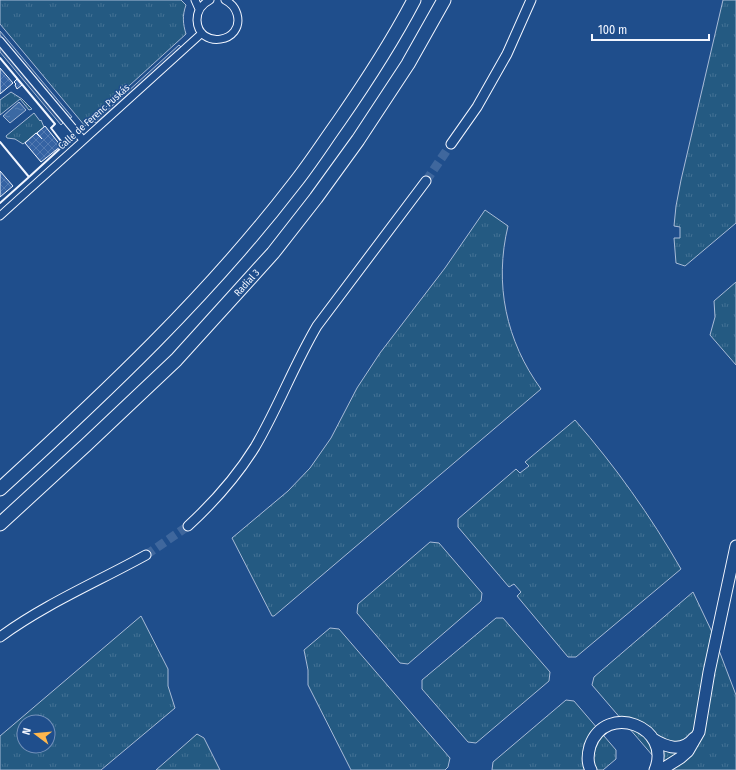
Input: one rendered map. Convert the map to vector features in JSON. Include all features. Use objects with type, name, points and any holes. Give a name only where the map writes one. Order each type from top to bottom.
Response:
[{"type":"highway","points":[[0,489],[133,364],[190,306],[252,236],[295,184],[371,74],[414,0]]},
{"type":"highway","name":"Radial 3","points":[[0,524],[176,360],[273,253],[316,198],[358,140],[408,64],[444,0]]},
{"type":"main road","points":[[661,770],[688,751],[699,732],[709,672],[736,546]]},
{"type":"main road","points":[[590,770],[588,753],[592,739],[602,728],[615,723],[628,722],[639,726],[653,739],[665,746],[674,748],[684,746],[699,732]]},
{"type":"main road","points":[[653,739],[657,752],[657,764],[655,770]]},
{"type":"street","points":[[195,0],[199,9]]},
{"type":"street","points":[[210,0],[199,9],[197,21],[198,28],[207,37],[219,40],[226,38],[231,34],[238,23],[235,2],[225,0]]},
{"type":"street","points":[[451,144],[477,107],[507,54],[532,0]]},
{"type":"street","name":"Calle de Ferenc Puskás","points":[[0,216],[202,33]]},
{"type":"street","points":[[0,41],[83,140]]},
{"type":"street","points":[[188,526],[211,504],[233,477],[254,447],[304,348],[317,326],[426,181]]},
{"type":"street","points":[[0,637],[20,622],[44,608],[114,573],[146,555]]},
{"type":"green space","points":[[0,0],[181,0],[186,5],[183,20],[186,34],[85,126],[0,24]]},
{"type":"green space","points":[[723,0],[736,0],[736,223],[685,266],[676,263],[674,238],[680,238],[680,227],[674,226],[676,206]]},
{"type":"green space","points":[[11,92],[22,99],[32,109],[29,110],[20,99],[0,115],[0,100]]},
{"type":"green space","points":[[34,113],[40,121],[41,120],[44,127],[23,144],[15,139],[7,138],[6,136]]},
{"type":"green space","points":[[485,210],[508,226],[502,269],[506,311],[511,332],[519,351],[529,371],[541,389],[274,616],[272,616],[232,538],[288,491],[310,468],[331,438],[357,388],[380,353],[445,268]]},
{"type":"green space","points":[[736,282],[736,365],[710,335],[715,317],[714,301]]},
{"type":"green space","points":[[575,420],[604,455],[631,492],[657,529],[681,569],[576,657],[568,657],[517,596],[521,592],[514,584],[509,587],[458,527],[458,519],[516,469],[520,473],[529,466],[525,462]]},
{"type":"green space","points":[[430,542],[439,543],[482,593],[481,601],[408,664],[400,663],[357,613],[358,604]]},
{"type":"green space","points":[[693,592],[712,632],[736,695],[736,770],[665,770],[592,685],[594,677]]},
{"type":"green space","points":[[141,616],[168,669],[168,686],[175,708],[101,770],[0,770],[0,736],[16,722],[16,754],[56,754],[56,714],[26,714]]},
{"type":"green space","points":[[496,618],[503,618],[550,672],[549,681],[476,743],[468,742],[422,689],[422,680]]},
{"type":"green space","points":[[330,628],[339,629],[450,758],[448,767],[445,770],[351,770],[308,685],[308,670],[304,650]]},
{"type":"green space","points":[[566,700],[574,701],[616,750],[616,759],[603,770],[492,770],[493,762]]},
{"type":"green space","points":[[197,734],[204,738],[220,770],[156,770]]},
{"type":"shaded area","points":[[0,31],[72,117],[70,118],[0,35]]},
{"type":"shaded area","points":[[179,45],[181,47],[96,123],[94,122]]},
{"type":"shaded area","points":[[0,48],[63,123],[61,125],[0,52]]},
{"type":"water","points":[[19,102],[26,110],[10,123],[3,116]]},
{"type":"building","points":[[0,68],[13,83],[0,94]]},
{"type":"building","points":[[17,79],[22,85],[17,89],[14,82]]},
{"type":"building","points":[[45,126],[61,146],[41,162],[25,143],[36,133],[42,139],[37,133]]},
{"type":"building","points":[[0,171],[13,186],[0,197]]},
{"type":"tunnel","points":[[426,181],[451,144]]},
{"type":"tunnel","points":[[146,555],[188,526]]},
{"type":"wall","points":[[0,58],[55,124],[51,128],[64,145],[29,177]]},
{"type":"wall","points":[[0,142],[29,177],[0,203]]}]
